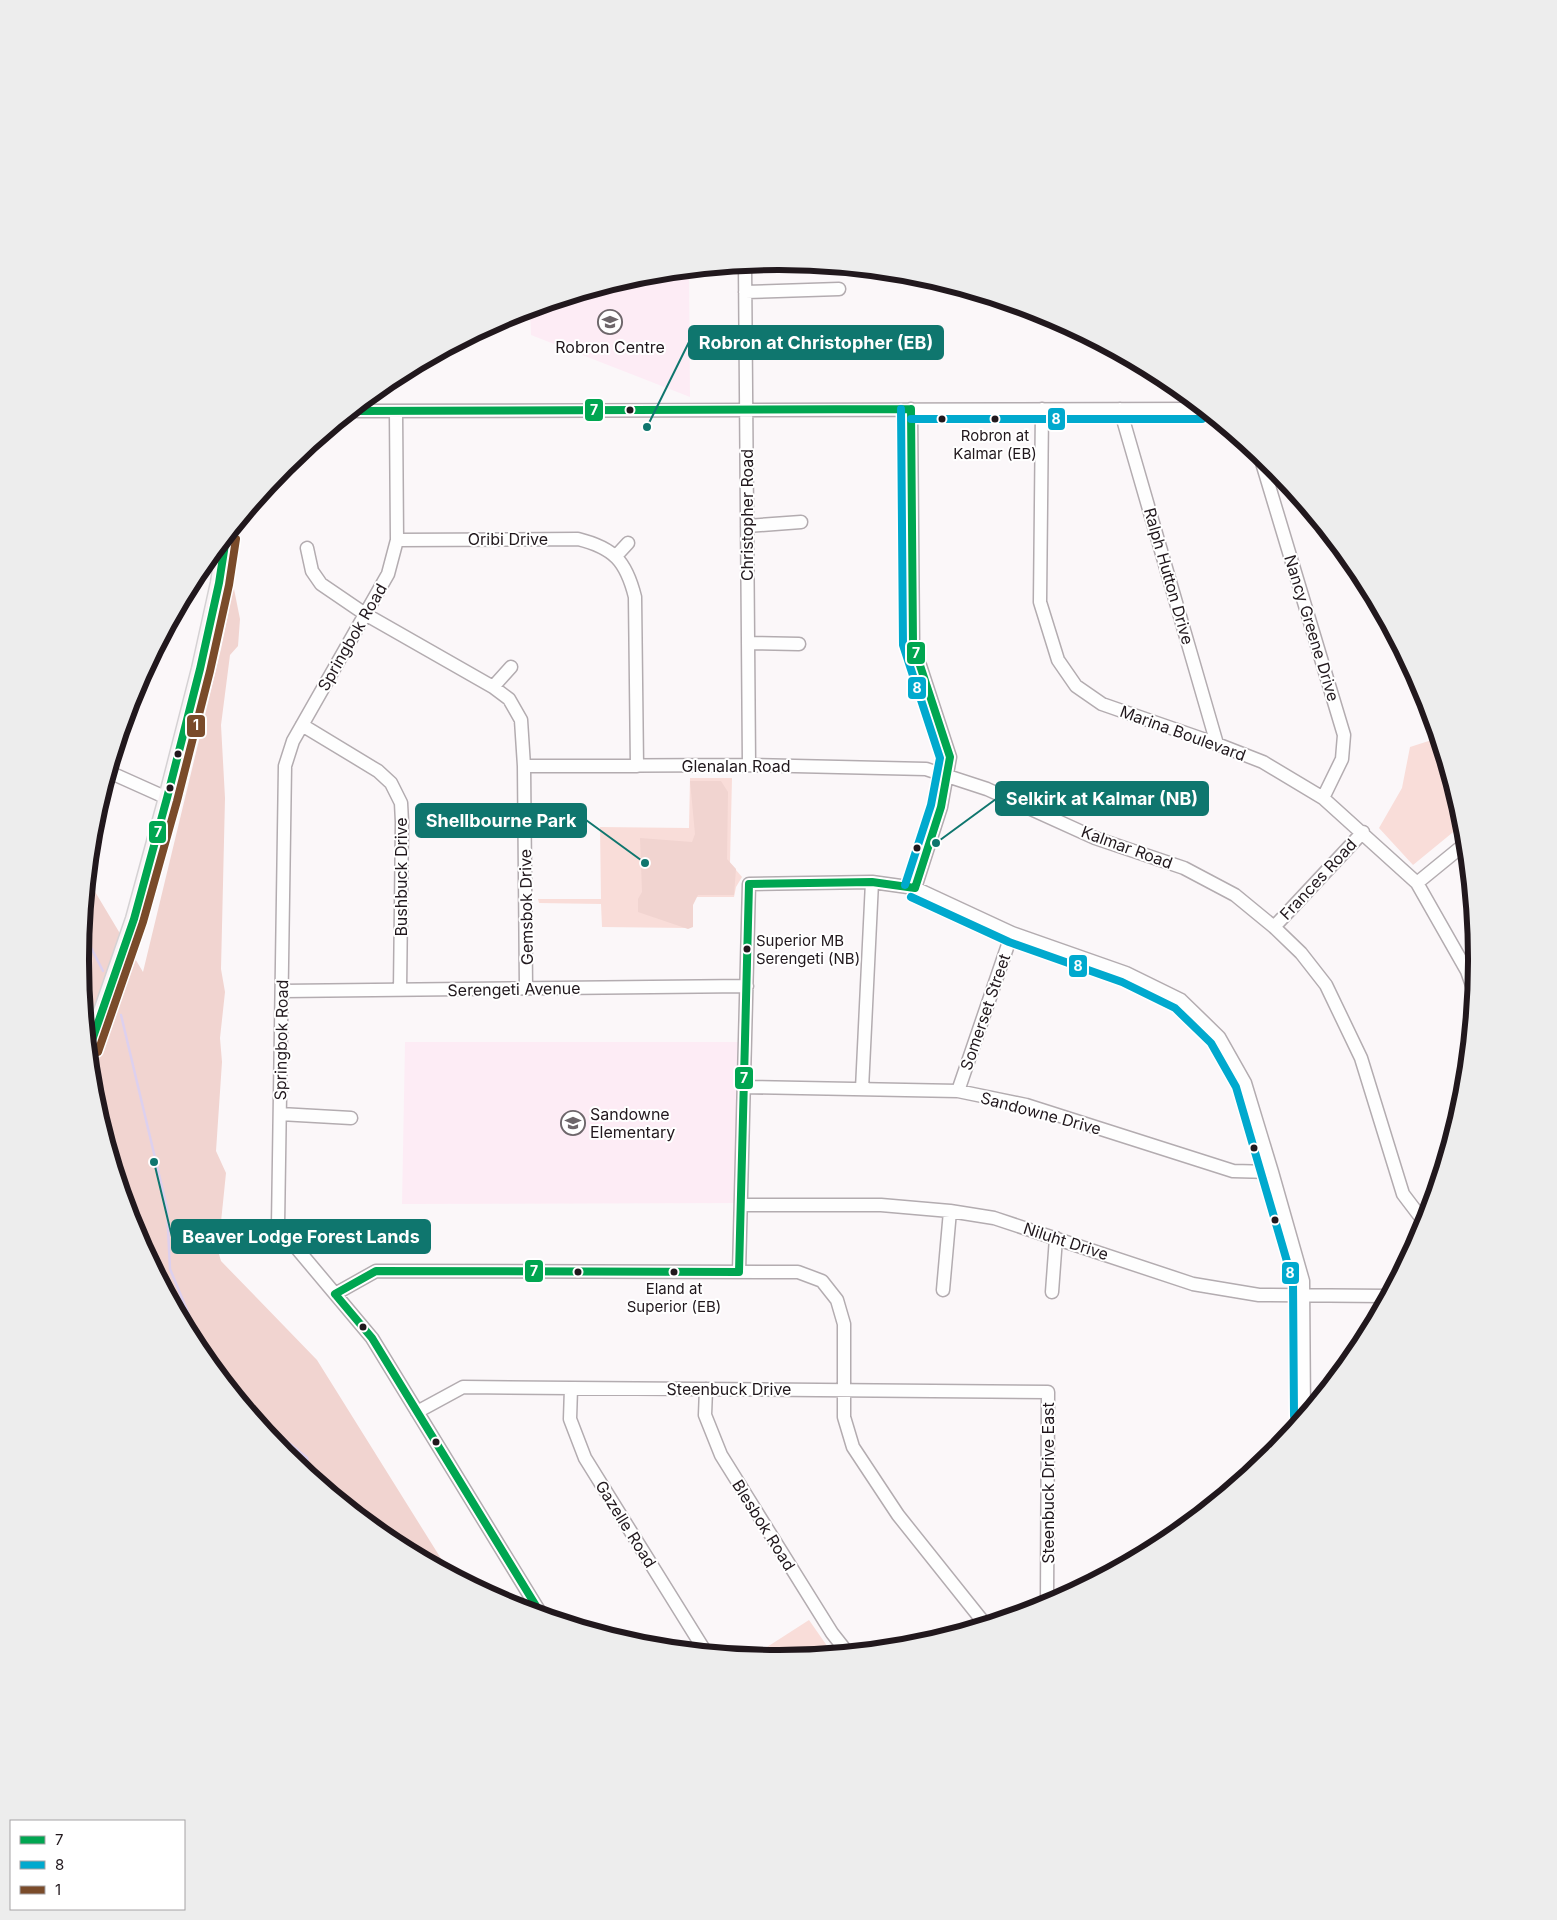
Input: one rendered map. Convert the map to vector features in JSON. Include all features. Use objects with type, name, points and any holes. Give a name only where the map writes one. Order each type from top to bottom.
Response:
[{"type":"main road","points":[[93,1036],[128,938],[167,798],[200,669],[219,583],[224,550]]},
{"type":"street","name":"Christopher Road","points":[[745,271],[749,765]]},
{"type":"street","points":[[745,292],[839,289]]},
{"type":"street","points":[[911,409],[913,644],[950,757],[941,807],[915,888]]},
{"type":"street","name":"Marina Boulevard","points":[[1042,409],[1040,602],[1058,660],[1076,686],[1102,704],[1263,762],[1323,798],[1363,832],[1417,883],[1468,964]]},
{"type":"street","name":"Ralph Hutton Drive","points":[[1120,409],[1217,744]]},
{"type":"street","points":[[362,411],[1193,409]]},
{"type":"street","name":"Springbok Road","points":[[396,411],[396,540],[388,574],[292,741],[285,766],[278,1226],[372,1338],[535,1605]]},
{"type":"street","name":"Nancy Greene Drive","points":[[1264,470],[1344,735],[1342,759],[1323,798]]},
{"type":"street","points":[[747,526],[800,522]]},
{"type":"street","name":"Oribi Drive","points":[[396,540],[578,539],[598,544],[616,556],[630,576],[635,596],[638,766]]},
{"type":"street","points":[[616,556],[628,543]]},
{"type":"street","name":"Gemsbok Drive","points":[[307,548],[312,572],[321,584],[365,614],[493,687],[509,699],[521,720],[524,766],[526,989]]},
{"type":"street","points":[[748,643],[800,644]]},
{"type":"street","points":[[493,687],[511,667]]},
{"type":"street","name":"Bushbuck Drive","points":[[302,725],[378,771],[391,782],[401,803],[400,990]]},
{"type":"street","name":"Glenalan Road","points":[[524,766],[749,765],[926,769],[947,776]]},
{"type":"street","points":[[114,774],[167,798]]},
{"type":"street","name":"Kalmar Road","points":[[947,776],[987,789],[1095,838],[1184,868],[1235,895],[1274,927],[1301,953],[1326,984],[1361,1058],[1403,1194],[1419,1215]]},
{"type":"street","name":"Frances Road","points":[[1274,927],[1363,832]]},
{"type":"street","points":[[1417,883],[1459,849]]},
{"type":"street","points":[[862,1089],[872,882]]},
{"type":"street","points":[[739,1272],[749,884],[872,882],[915,888],[1012,933],[1126,973],[1181,1000],[1220,1037],[1245,1083],[1303,1281],[1304,1407]]},
{"type":"street","name":"Somerset Street","points":[[958,1091],[1012,933]]},
{"type":"street","name":"Serengeti Avenue","points":[[282,991],[747,986]]},
{"type":"street","name":"Sandowne Drive","points":[[744,1087],[958,1091],[1026,1105],[1233,1171],[1272,1172]]},
{"type":"street","points":[[280,1114],[351,1118]]},
{"type":"street","name":"Niluht Drive","points":[[741,1205],[881,1205],[950,1211],[994,1218],[1193,1284],[1259,1295],[1381,1296]]},
{"type":"street","points":[[943,1290],[950,1211]]},
{"type":"street","points":[[1052,1292],[1056,1238]]},
{"type":"street","points":[[335,1294],[376,1271],[798,1272],[822,1281],[838,1300],[844,1324],[844,1417],[853,1447],[898,1515],[981,1619]]},
{"type":"street","name":"Steenbuck Drive","points":[[417,1412],[463,1387],[1048,1392]]},
{"type":"street","name":"Gazelle Road","points":[[571,1388],[570,1419],[585,1458],[701,1645]]},
{"type":"street","name":"Blesbok Road","points":[[706,1389],[705,1415],[721,1455],[832,1633],[843,1646]]},
{"type":"street","name":"Steenbuck Drive East","points":[[1047,1595],[1048,1392]]},
{"type":"shaded area","name":"Robron Centre","points":[[689,276],[690,397],[531,335],[530,317],[557,307],[600,294]]},
{"type":"shaded area","points":[[234,589],[240,619],[238,646],[230,655],[221,725],[225,798],[221,969],[225,992],[220,1038],[222,1062],[216,1151],[226,1173],[218,1251],[221,1261],[317,1360],[443,1562],[395,1534],[324,1479],[260,1415],[231,1380],[181,1305],[141,1224],[125,1182],[112,1139],[102,1095],[90,1005],[90,915],[93,888],[143,972],[221,649],[231,590]]},
{"type":"shaded area","points":[[1433,740],[1445,781],[1456,830],[1413,865],[1379,828],[1402,788],[1410,747]]},
{"type":"shaded area","points":[[690,778],[732,778],[730,863],[742,877],[736,887],[734,897],[688,897],[687,928],[602,927],[601,904],[539,903],[538,899],[601,899],[600,827],[689,828]]},
{"type":"shaded area","points":[[690,781],[721,781],[728,792],[727,859],[736,869],[734,895],[698,895],[693,905],[693,927],[688,929],[638,912],[638,899],[642,892],[640,838],[692,842],[695,834]]},
{"type":"shaded area","name":"Sandowne Elementary","points":[[405,1042],[745,1042],[741,1203],[402,1204]]},
{"type":"shaded area","points":[[809,1620],[828,1648],[778,1650],[763,1649]]},
{"type":"waterway","points":[[89,944],[103,971]]},
{"type":"waterway","points":[[121,1015],[167,1208],[170,1269],[192,1323]]},
{"type":"waterway","points":[[277,1433],[307,1458],[308,1464]]},
{"type":"transit line","name":"8","points":[[901,409],[903,645],[940,758],[931,805],[905,885]]},
{"type":"transit line","name":"7","points":[[911,409],[913,644],[950,757],[941,807],[915,888]]},
{"type":"transit line","name":"7","points":[[362,411],[911,409]]},
{"type":"transit line","name":"8","points":[[911,419],[1202,419]]},
{"type":"transit line","name":"1","points":[[98,1052],[143,922],[177,801],[210,671],[229,585],[236,539]]},
{"type":"transit line","name":"7","points":[[93,1036],[134,919],[167,798],[200,669],[219,583],[224,550]]},
{"type":"transit line","name":"7","points":[[749,884],[872,882],[915,888]]},
{"type":"transit line","name":"7","points":[[739,1272],[749,884]]},
{"type":"transit line","name":"8","points":[[911,897],[1009,942],[1122,982],[1175,1008],[1211,1043],[1236,1087],[1293,1282],[1294,1416]]},
{"type":"transit line","name":"7","points":[[335,1294],[376,1271],[739,1272]]},
{"type":"transit line","name":"7","points":[[335,1294],[372,1338],[535,1605]]},
{"type":"place","name":"Robron Centre","points":[[610,322]]},
{"type":"place","name":"Robron at Kalmar (EB)","points":[[995,419]]},
{"type":"place","name":"Robron at Christopher (EB)","points":[[647,427]]},
{"type":"place","name":"Selkirk at Kalmar (NB)","points":[[936,843]]},
{"type":"place","name":"Shellbourne Park","points":[[645,863]]},
{"type":"place","name":"Superior MB Serengeti (NB)","points":[[747,949]]},
{"type":"place","name":"Sandowne Elementary","points":[[573,1123]]},
{"type":"place","name":"Beaver Lodge Forest Lands","points":[[154,1162]]},
{"type":"place","name":"Eland at Superior (EB)","points":[[674,1272]]}]
